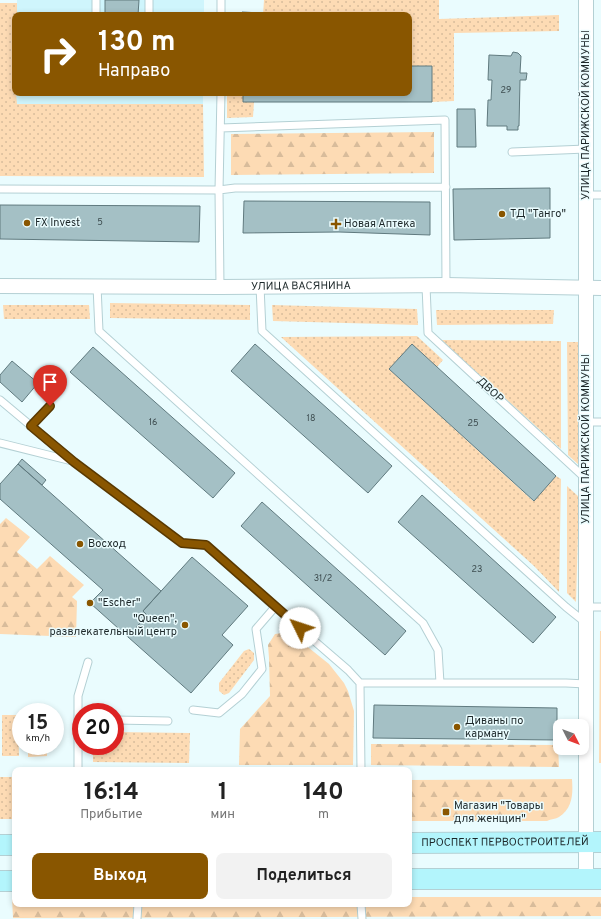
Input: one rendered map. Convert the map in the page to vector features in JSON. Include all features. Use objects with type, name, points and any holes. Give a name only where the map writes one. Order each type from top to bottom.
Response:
[{"type":"main road","name":"ПРОСПЕКТ ПЕРВОСТРОИТЕЛЕЙ","points":[[412,843],[594,842]]},
{"type":"main road","points":[[0,845],[12,845]]},
{"type":"main road","points":[[412,879],[594,879]]},
{"type":"main road","points":[[0,881],[12,881]]},
{"type":"street","name":"УЛИЦА ПАРИЖСКОЙ КОММУНЫ","points":[[586,0],[586,684],[594,842],[594,879]]},
{"type":"street","name":"УЛИЦА ВАСЯНИНА","points":[[0,286],[446,286],[601,288]]},
{"type":"lane","points":[[96,0],[96,12]]},
{"type":"lane","points":[[149,0],[149,12]]},
{"type":"lane","points":[[221,0],[221,12]]},
{"type":"lane","points":[[220,287],[219,190],[221,96]]},
{"type":"lane","points":[[221,128],[445,120],[446,286]]},
{"type":"lane","points":[[512,152],[586,149]]},
{"type":"lane","points":[[0,189],[219,190],[235,188],[446,187]]},
{"type":"lane","points":[[586,195],[601,195]]},
{"type":"lane","points":[[97,286],[99,331],[423,622],[438,650],[440,683]]},
{"type":"lane","points":[[260,286],[262,331],[566,607],[586,623]]},
{"type":"lane","name":"ДВОР","points":[[426,286],[428,333],[586,479]]},
{"type":"lane","points":[[0,400],[74,462],[182,543],[206,545],[348,670],[360,683],[361,767]]},
{"type":"lane","points":[[31,426],[50,406]]},
{"type":"lane","points":[[586,422],[601,422]]},
{"type":"lane","points":[[0,443],[74,462]]},
{"type":"lane","points":[[193,710],[219,713],[242,694],[262,669],[256,629],[275,607]]},
{"type":"lane","points":[[586,607],[601,607]]},
{"type":"lane","points":[[78,703],[78,696],[88,662]]},
{"type":"lane","points":[[360,683],[586,684]]},
{"type":"lane","points":[[124,720],[168,720]]},
{"type":"lane","points":[[78,755],[78,767]]},
{"type":"lane","points":[[137,919],[138,907]]},
{"type":"lane","points":[[361,907],[362,919]]},
{"type":"shaded area","points":[[17,0],[204,0],[204,12],[17,12]]},
{"type":"shaded area","points":[[16,96],[203,96],[203,104],[16,105]]},
{"type":"green space","points":[[264,0],[439,0],[439,19],[559,15],[559,31],[454,33],[454,101],[432,102],[412,71],[412,12],[263,12]]},
{"type":"green space","points":[[0,3],[17,3],[17,12],[12,12],[12,96],[16,96],[17,104],[203,104],[204,177],[0,176]]},
{"type":"green space","points":[[227,96],[243,96],[244,102],[254,102],[253,117],[227,118]]},
{"type":"green space","points":[[434,132],[434,173],[231,175],[231,134]]},
{"type":"green space","points":[[110,303],[250,305],[250,320],[110,318]]},
{"type":"green space","points":[[3,305],[89,305],[90,319],[4,319]]},
{"type":"green space","points":[[272,305],[417,309],[418,325],[273,321]]},
{"type":"green space","points":[[436,310],[554,310],[553,324],[437,325]]},
{"type":"green space","points":[[417,336],[443,360],[437,367],[412,345],[389,369],[533,501],[556,476],[561,479],[559,592],[534,566],[281,337]]},
{"type":"green space","points":[[441,340],[561,341],[561,449]]},
{"type":"green space","points":[[567,342],[580,342],[580,466],[568,455]]},
{"type":"green space","points":[[567,486],[579,497],[576,602],[567,593]]},
{"type":"green space","points":[[6,518],[30,537],[17,552],[37,569],[50,556],[84,585],[72,597],[77,601],[76,637],[0,634],[0,524]]},
{"type":"green space","points":[[600,631],[601,763],[599,763]]},
{"type":"green space","points":[[289,632],[329,664],[344,683],[348,691],[354,711],[353,765],[239,765],[240,729],[270,696],[268,645],[275,634]]},
{"type":"green space","points":[[249,649],[254,653],[254,660],[229,693],[224,695],[219,691],[219,683],[244,651]]},
{"type":"green space","points":[[2,715],[12,715],[12,755],[19,756],[2,756]]},
{"type":"green space","points":[[124,732],[190,733],[189,763],[93,762],[93,755],[124,755]]},
{"type":"green space","points":[[371,744],[553,745],[553,755],[558,755],[559,767],[371,765]]},
{"type":"green space","points":[[28,755],[47,755],[47,756],[28,757]]},
{"type":"green space","points":[[0,777],[12,777],[12,819],[0,819]]},
{"type":"green space","points":[[572,779],[572,795],[570,805],[564,813],[559,817],[547,821],[412,821],[412,780]]},
{"type":"green space","points":[[412,897],[601,897],[601,916],[13,918],[12,907],[412,907]]},
{"type":"building","points":[[105,0],[139,0],[138,12],[105,12]]},
{"type":"building","points":[[513,52],[518,53],[521,56],[520,73],[527,73],[526,80],[520,80],[518,130],[507,130],[507,126],[487,126],[488,100],[491,100],[492,80],[488,80],[489,55],[511,56]]},
{"type":"building","points":[[412,66],[432,66],[432,102],[243,102],[243,96],[412,96]]},
{"type":"building","points":[[457,109],[475,109],[476,147],[457,147]]},
{"type":"building","name":"ТД \"Танго\"","points":[[550,188],[550,238],[454,240],[453,189]]},
{"type":"building","points":[[244,201],[430,202],[430,235],[339,232],[243,233]]},
{"type":"building","points":[[0,205],[200,206],[199,242],[0,239]]},
{"type":"building","points":[[255,344],[392,466],[368,493],[231,371]]},
{"type":"building","points":[[412,344],[556,476],[534,501],[389,369]]},
{"type":"building","points":[[93,347],[235,473],[213,498],[70,372]]},
{"type":"building","points":[[12,361],[38,383],[22,402],[0,382],[0,375]]},
{"type":"building","points":[[22,459],[46,480],[42,485],[18,464]]},
{"type":"building","name":"Восход","points":[[18,464],[161,591],[143,611],[147,615],[128,637],[90,603],[103,590],[0,499],[0,484]]},
{"type":"building","points":[[422,495],[556,617],[533,643],[398,522]]},
{"type":"building","points":[[262,502],[406,631],[385,655],[241,526]]},
{"type":"building","name":"\"Queen\", развлекательный центр","points":[[192,557],[248,606],[222,635],[233,645],[191,693],[128,637],[147,615],[143,611]]},
{"type":"building","points":[[374,705],[557,708],[557,719],[553,719],[553,740],[373,738]]},
{"type":"place","name":"ТД \"Танго\"","points":[[502,214]]},
{"type":"place","name":"FX Invest","points":[[27,223]]},
{"type":"place","name":"Новая Аптека","points":[[336,224]]},
{"type":"place","name":"Восход","points":[[80,544]]},
{"type":"place","name":"\"Escher\"","points":[[90,603]]},
{"type":"place","name":"\"Queen\", развлекательный центр","points":[[185,625]]},
{"type":"place","name":"Диваны по карману","points":[[457,727]]},
{"type":"place","name":"Магазин \"Товары для женщин\"","points":[[446,812]]},
{"type":"route","points":[[50,406],[31,426],[74,462],[182,543],[206,545],[300,628]]}]
